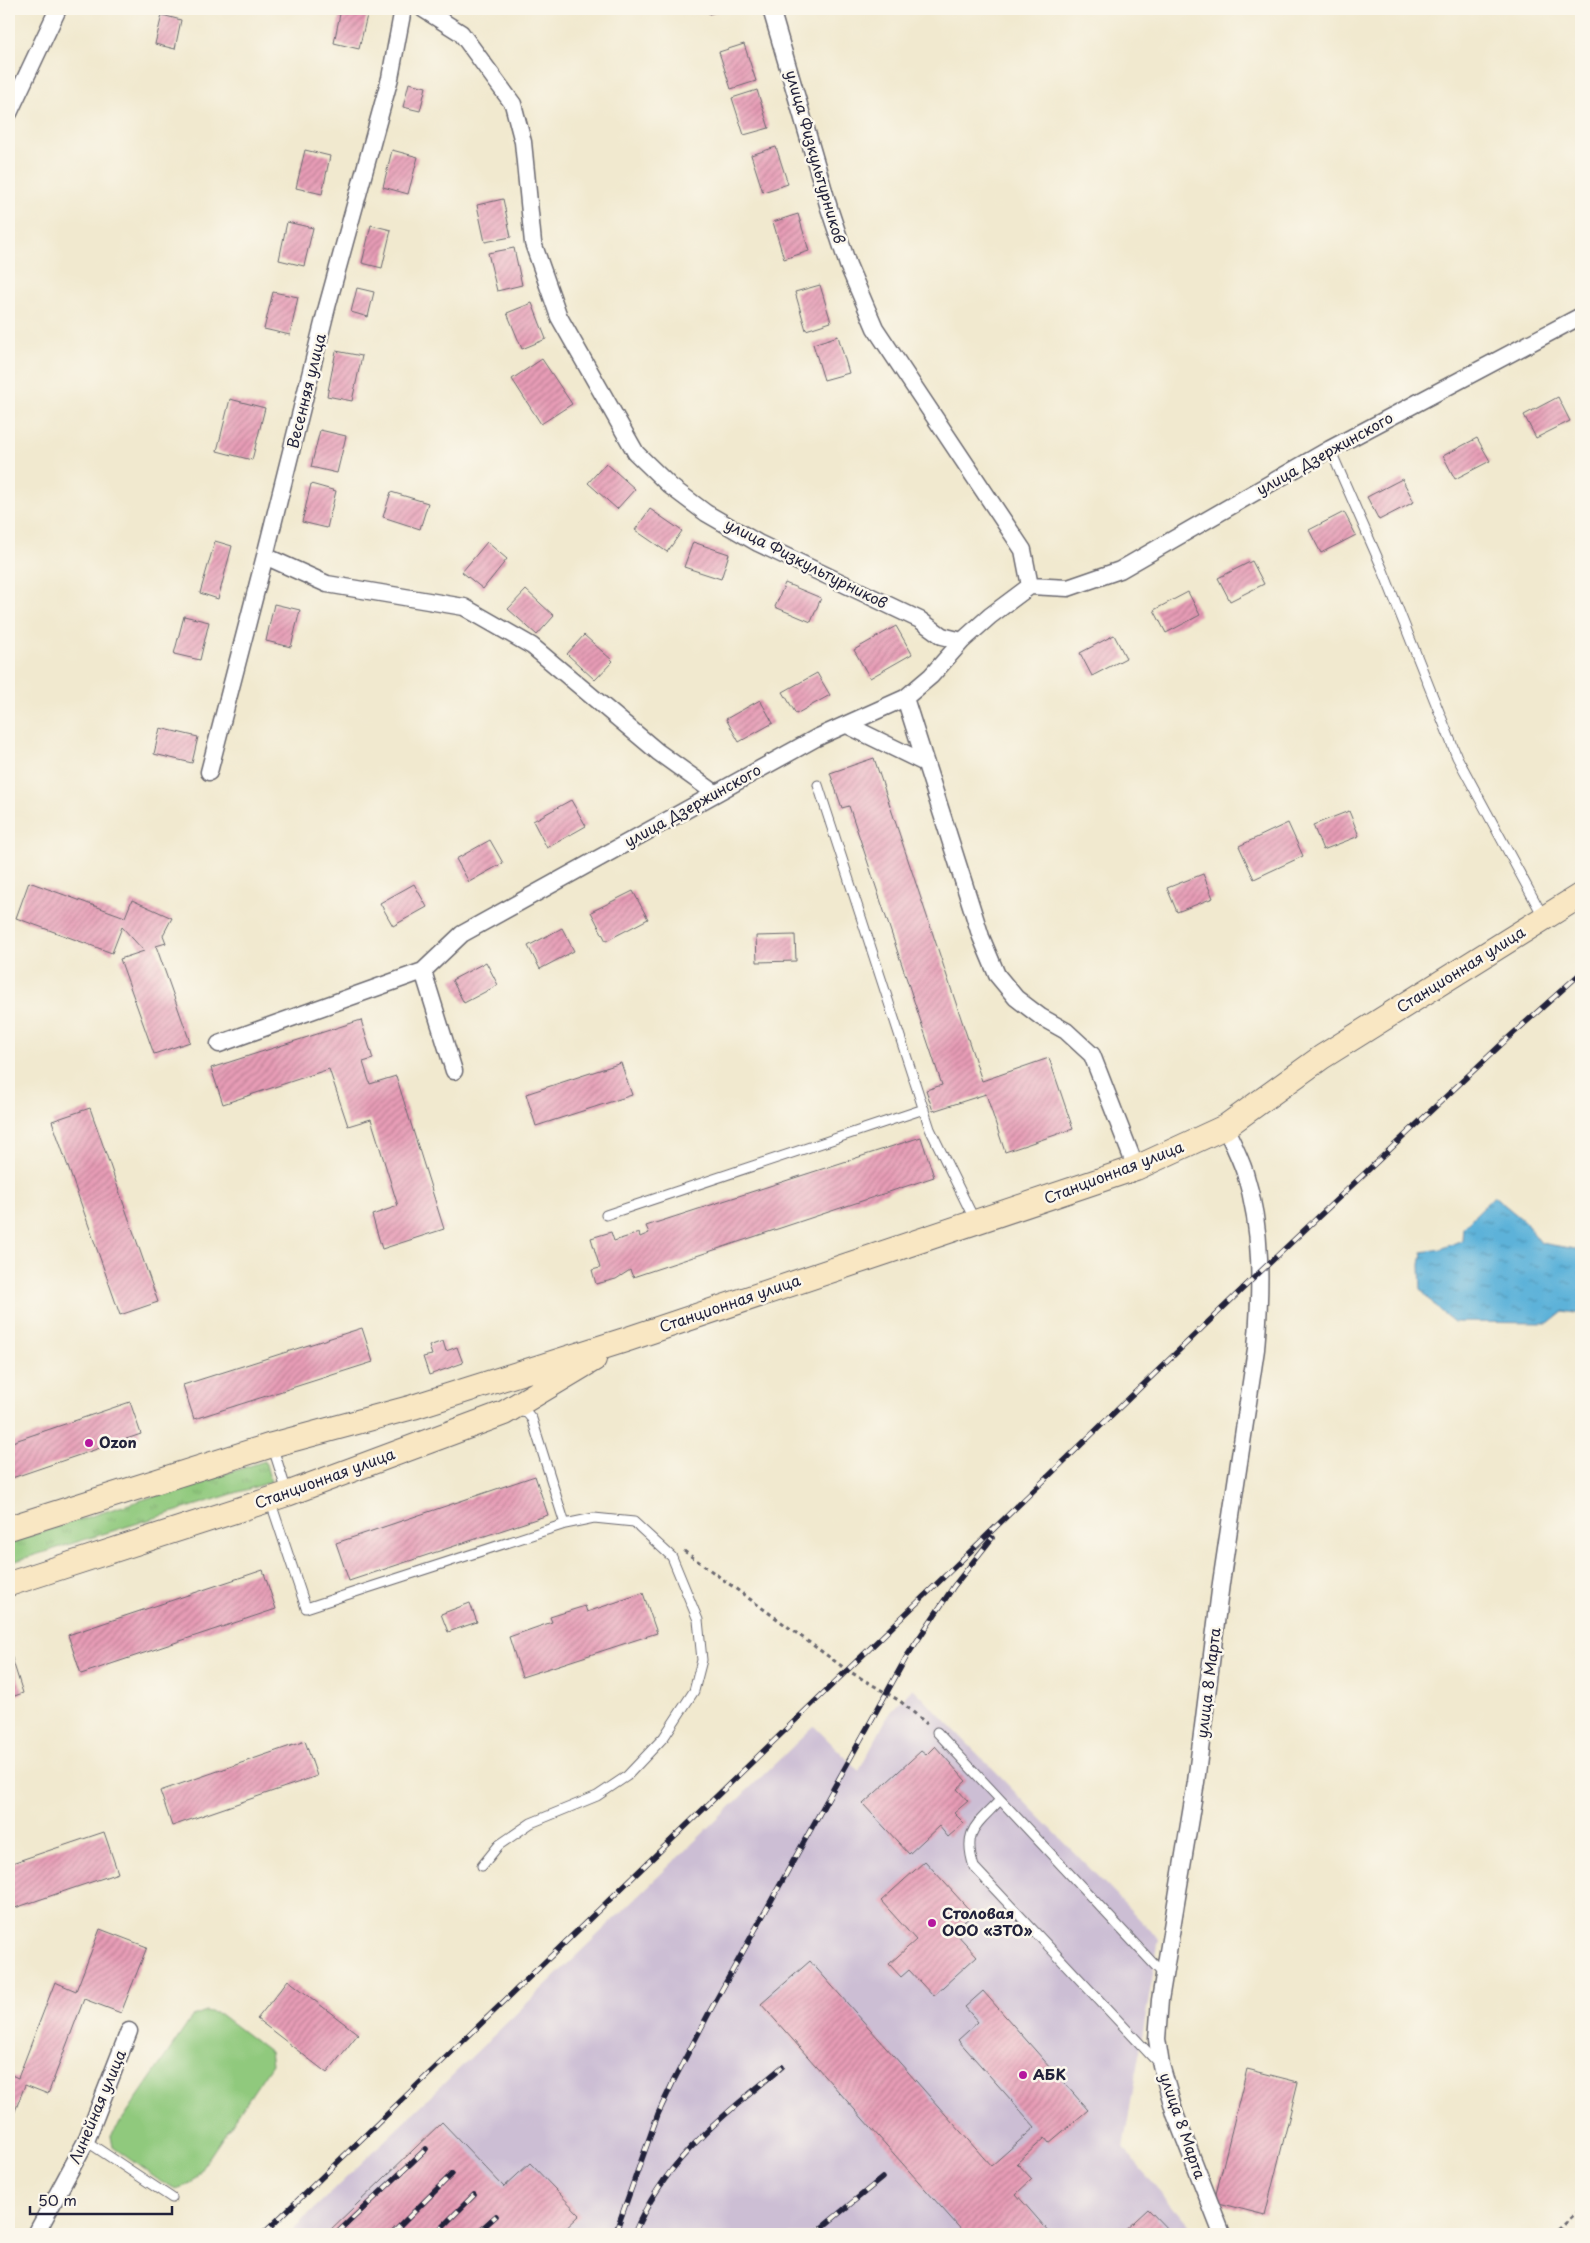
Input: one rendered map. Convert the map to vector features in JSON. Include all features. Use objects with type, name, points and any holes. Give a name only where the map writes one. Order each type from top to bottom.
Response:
[{"type":"street","points":[[9,113],[58,9]]},
{"type":"street","name":"Весенняя улица","points":[[209,772],[327,307],[390,78],[403,9]]},
{"type":"street","name":"улица Физкультурников","points":[[423,9],[461,33],[513,104],[523,142],[533,243],[559,317],[636,452],[670,486],[706,513],[758,543],[920,620],[942,636],[962,641]]},
{"type":"street","name":"улица Физкультурников","points":[[772,9],[828,208],[848,265],[875,328],[1023,550],[1030,586]]},
{"type":"street","name":"улица Дзержинского","points":[[1030,586],[1068,588],[1120,570],[1330,449],[1581,316]]},
{"type":"street","points":[[265,556],[327,584],[464,607],[532,646],[658,752],[715,793]]},
{"type":"street","points":[[962,641],[990,616],[1030,586]]},
{"type":"street","points":[[942,636],[942,663]]},
{"type":"street","name":"улица Дзержинского","points":[[423,971],[462,934],[816,738],[905,698],[932,676],[962,641]]},
{"type":"street","points":[[905,698],[981,937],[998,975],[1016,998],[1041,1017],[1066,1031],[1092,1055],[1136,1168]]},
{"type":"street","points":[[847,725],[925,764]]},
{"type":"street","name":"Станционная улица","points":[[9,1528],[272,1445],[413,1406],[625,1340],[1136,1168],[1225,1126],[1322,1057],[1581,895]]},
{"type":"street","points":[[220,1044],[423,971],[454,1071]]},
{"type":"street","name":"улица 8 Марта","points":[[1222,2234],[1175,2114],[1161,2065],[1157,2039],[1158,2019],[1204,1724],[1220,1592],[1256,1349],[1259,1311],[1260,1247],[1256,1220],[1246,1174],[1225,1126]]},
{"type":"street","name":"Станционная улица","points":[[9,1584],[279,1497],[504,1413],[625,1340]]},
{"type":"street","name":"Линейная улица","points":[[36,2234],[86,2141],[129,2031]]},
{"type":"lane","points":[[1330,449],[1382,568],[1457,757],[1544,918]]},
{"type":"lane","points":[[818,785],[930,1129],[976,1223]]},
{"type":"lane","points":[[606,1215],[924,1109]]},
{"type":"lane","points":[[504,1413],[519,1411],[527,1414],[532,1419],[565,1524]]},
{"type":"lane","points":[[272,1445],[279,1497],[306,1608],[565,1524],[594,1518],[634,1522],[672,1557],[698,1620],[702,1660],[694,1691],[664,1737],[627,1776],[597,1796],[531,1823],[499,1846],[482,1866]]},
{"type":"lane","points":[[937,1732],[1165,1975]]},
{"type":"lane","points":[[1000,1800],[970,1834],[968,1845],[974,1866],[1161,2065]]},
{"type":"lane","points":[[86,2141],[172,2198]]},
{"type":"path","points":[[680,1548],[848,1670],[900,1701],[937,1732]]},
{"type":"path","points":[[1552,2234],[1581,2208]]},
{"type":"shaded area","points":[[913,1688],[1159,1939],[1123,2148],[1196,2234],[288,2234],[814,1726],[859,1771],[890,1712]]},
{"type":"green space","points":[[265,1461],[271,1482],[9,1563],[9,1542]]},
{"type":"green space","points":[[206,2011],[220,2014],[270,2052],[272,2064],[191,2184],[176,2189],[161,2182],[113,2147],[111,2136],[193,2016]]},
{"type":"water","points":[[1494,1196],[1524,1221],[1541,1243],[1581,1250],[1581,1314],[1563,1311],[1548,1323],[1454,1322],[1439,1310],[1421,1290],[1420,1265],[1422,1252],[1441,1249],[1462,1240],[1463,1227]]},
{"type":"building","points":[[341,9],[368,11],[359,49],[334,43]]},
{"type":"building","points":[[707,9],[726,9],[709,14]]},
{"type":"building","points":[[162,15],[181,20],[175,49],[155,44]]},
{"type":"building","points":[[744,44],[756,81],[731,89],[719,52]]},
{"type":"building","points":[[409,83],[426,87],[420,111],[403,107]]},
{"type":"building","points":[[757,90],[769,128],[744,135],[732,98]]},
{"type":"building","points":[[776,147],[788,184],[763,192],[751,155]]},
{"type":"building","points":[[305,150],[330,156],[322,194],[296,188]]},
{"type":"building","points":[[392,150],[418,157],[408,194],[383,187]]},
{"type":"building","points":[[503,199],[511,237],[485,242],[477,205]]},
{"type":"building","points":[[798,214],[809,251],[784,259],[773,222]]},
{"type":"building","points":[[287,222],[313,228],[304,266],[279,260]]},
{"type":"building","points":[[371,225],[391,230],[382,268],[362,263]]},
{"type":"building","points":[[514,248],[522,285],[497,291],[488,253]]},
{"type":"building","points":[[820,285],[831,322],[806,330],[795,292]]},
{"type":"building","points":[[357,288],[374,292],[368,317],[351,312]]},
{"type":"building","points":[[273,292],[298,297],[290,335],[264,329]]},
{"type":"building","points":[[532,303],[546,339],[522,349],[507,313]]},
{"type":"building","points":[[838,336],[849,373],[824,380],[813,344]]},
{"type":"building","points":[[336,351],[362,356],[352,401],[327,396]]},
{"type":"building","points":[[542,359],[572,404],[541,424],[512,379]]},
{"type":"building","points":[[1558,397],[1570,421],[1536,438],[1524,415]]},
{"type":"building","points":[[230,399],[265,408],[252,460],[217,451]]},
{"type":"building","points":[[320,430],[346,436],[337,473],[311,467]]},
{"type":"building","points":[[1477,438],[1490,461],[1455,479],[1443,456]]},
{"type":"building","points":[[606,463],[635,489],[617,509],[588,483]]},
{"type":"building","points":[[1402,479],[1414,502],[1379,520],[1367,497]]},
{"type":"building","points":[[311,484],[336,491],[327,528],[302,522]]},
{"type":"building","points":[[391,492],[428,503],[420,529],[383,517]]},
{"type":"building","points":[[650,509],[682,531],[667,552],[635,530]]},
{"type":"building","points":[[1344,512],[1356,535],[1321,553],[1309,530]]},
{"type":"building","points":[[215,541],[232,546],[218,599],[200,593]]},
{"type":"building","points":[[487,542],[507,559],[483,589],[462,572]]},
{"type":"building","points":[[693,542],[729,554],[721,579],[684,567]]},
{"type":"building","points":[[1252,561],[1264,584],[1230,601],[1218,578]]},
{"type":"building","points":[[785,583],[821,598],[811,622],[775,607]]},
{"type":"building","points":[[526,590],[554,616],[537,635],[508,609]]},
{"type":"building","points":[[1188,592],[1200,615],[1166,633],[1154,610]]},
{"type":"building","points":[[274,604],[300,610],[291,647],[266,641]]},
{"type":"building","points":[[184,616],[209,622],[200,660],[174,654]]},
{"type":"building","points":[[896,626],[912,654],[870,678],[854,650]]},
{"type":"building","points":[[584,635],[613,661],[595,680],[567,654]]},
{"type":"building","points":[[1114,635],[1126,658],[1092,676],[1080,653]]},
{"type":"building","points":[[817,673],[830,695],[796,714],[783,692]]},
{"type":"building","points":[[760,700],[773,723],[739,742],[726,719]]},
{"type":"building","points":[[160,728],[198,737],[192,763],[154,754]]},
{"type":"building","points":[[874,758],[982,1081],[1049,1058],[1073,1129],[1005,1152],[986,1094],[933,1111],[926,1090],[942,1085],[849,806],[842,808],[830,773]]},
{"type":"building","points":[[571,800],[586,826],[547,848],[533,821]]},
{"type":"building","points":[[1349,811],[1359,836],[1323,850],[1313,825]]},
{"type":"building","points":[[1288,823],[1303,856],[1254,879],[1239,846]]},
{"type":"building","points":[[490,840],[503,863],[469,882],[456,859]]},
{"type":"building","points":[[1203,874],[1213,898],[1177,912],[1167,888]]},
{"type":"building","points":[[29,882],[125,917],[132,900],[172,918],[163,935],[166,943],[156,946],[190,1042],[154,1054],[120,959],[144,951],[122,927],[112,953],[16,918]]},
{"type":"building","points":[[414,884],[427,907],[393,926],[380,903]]},
{"type":"building","points":[[633,891],[648,919],[606,941],[591,912]]},
{"type":"building","points":[[562,928],[574,951],[540,969],[528,946]]},
{"type":"building","points":[[795,935],[796,961],[757,962],[756,936]]},
{"type":"building","points":[[486,962],[498,985],[464,1003],[452,980]]},
{"type":"building","points":[[361,1020],[373,1059],[363,1062],[370,1084],[396,1076],[444,1229],[382,1249],[372,1215],[398,1206],[371,1119],[348,1126],[329,1069],[223,1104],[211,1068]]},
{"type":"building","points":[[621,1063],[632,1095],[536,1126],[526,1094]]},
{"type":"building","points":[[90,1108],[158,1302],[120,1315],[52,1121]]},
{"type":"building","points":[[921,1137],[934,1177],[633,1277],[630,1270],[616,1279],[596,1284],[592,1270],[600,1268],[591,1238],[611,1232],[614,1241],[639,1233],[640,1237],[649,1233],[646,1226]]},
{"type":"building","points":[[362,1328],[373,1362],[194,1419],[183,1385]]},
{"type":"building","points":[[443,1341],[446,1351],[457,1347],[463,1363],[429,1375],[423,1357],[432,1355],[429,1346]]},
{"type":"building","points":[[130,1402],[141,1434],[9,1479],[9,1443]]},
{"type":"building","points":[[535,1476],[548,1515],[349,1581],[336,1543]]},
{"type":"building","points":[[263,1570],[276,1609],[81,1674],[68,1635]]},
{"type":"building","points":[[643,1593],[657,1633],[522,1677],[509,1637],[552,1622],[550,1617],[585,1606],[587,1612]]},
{"type":"building","points":[[470,1603],[477,1622],[448,1632],[441,1614]]},
{"type":"building","points":[[11,1655],[23,1693],[9,1698],[9,1656]]},
{"type":"building","points":[[305,1741],[317,1776],[172,1826],[160,1791]]},
{"type":"building","points":[[935,1746],[966,1781],[957,1789],[968,1801],[954,1813],[964,1823],[948,1837],[939,1826],[909,1854],[863,1804],[921,1751],[926,1755]]},
{"type":"building","points":[[104,1832],[118,1873],[9,1910],[9,1864]]},
{"type":"building","name":"Столовая ООО «ЗТО»","points":[[925,1861],[973,1914],[954,1931],[977,1956],[933,1996],[909,1970],[901,1977],[889,1964],[916,1940],[881,1901]]},
{"type":"building","points":[[100,1929],[147,1947],[121,2013],[84,1999],[48,2094],[25,2085],[9,2127],[9,2074],[18,2078],[55,1982],[76,1991]]},
{"type":"building","points":[[810,1961],[991,2166],[1035,2127],[958,2040],[978,2022],[965,2007],[983,1991],[1088,2110],[1049,2143],[1045,2138],[1017,2163],[1032,2179],[1016,2194],[1051,2234],[965,2234],[761,2004]]},
{"type":"building","points":[[288,1980],[358,2034],[327,2073],[257,2019]]},
{"type":"building","points":[[1247,2069],[1298,2082],[1265,2215],[1214,2202]]},
{"type":"building","points":[[442,2122],[504,2187],[530,2163],[580,2215],[560,2234],[326,2234]]},
{"type":"building","points":[[1148,2209],[1172,2234],[1122,2233]]},
{"type":"railway","points":[[263,2234],[1261,1271],[1507,1039],[1581,973]]},
{"type":"railway","points":[[615,2234],[658,2114],[710,2011],[907,1656],[954,1586],[992,1538]]},
{"type":"railway","points":[[634,2234],[647,2207],[679,2161],[717,2122],[782,2067]]},
{"type":"railway","points":[[336,2234],[426,2149]]},
{"type":"railway","points":[[392,2234],[452,2174]]},
{"type":"railway","points":[[814,2234],[882,2178]]},
{"type":"railway","points":[[435,2234],[474,2195]]},
{"type":"railway","points":[[476,2234],[496,2216]]},
{"type":"place","name":"Ozon","points":[[89,1443]]},
{"type":"place","name":"Столовая ООО «ЗТО»","points":[[932,1923]]},
{"type":"place","name":"АБК","points":[[1023,2075]]}]
